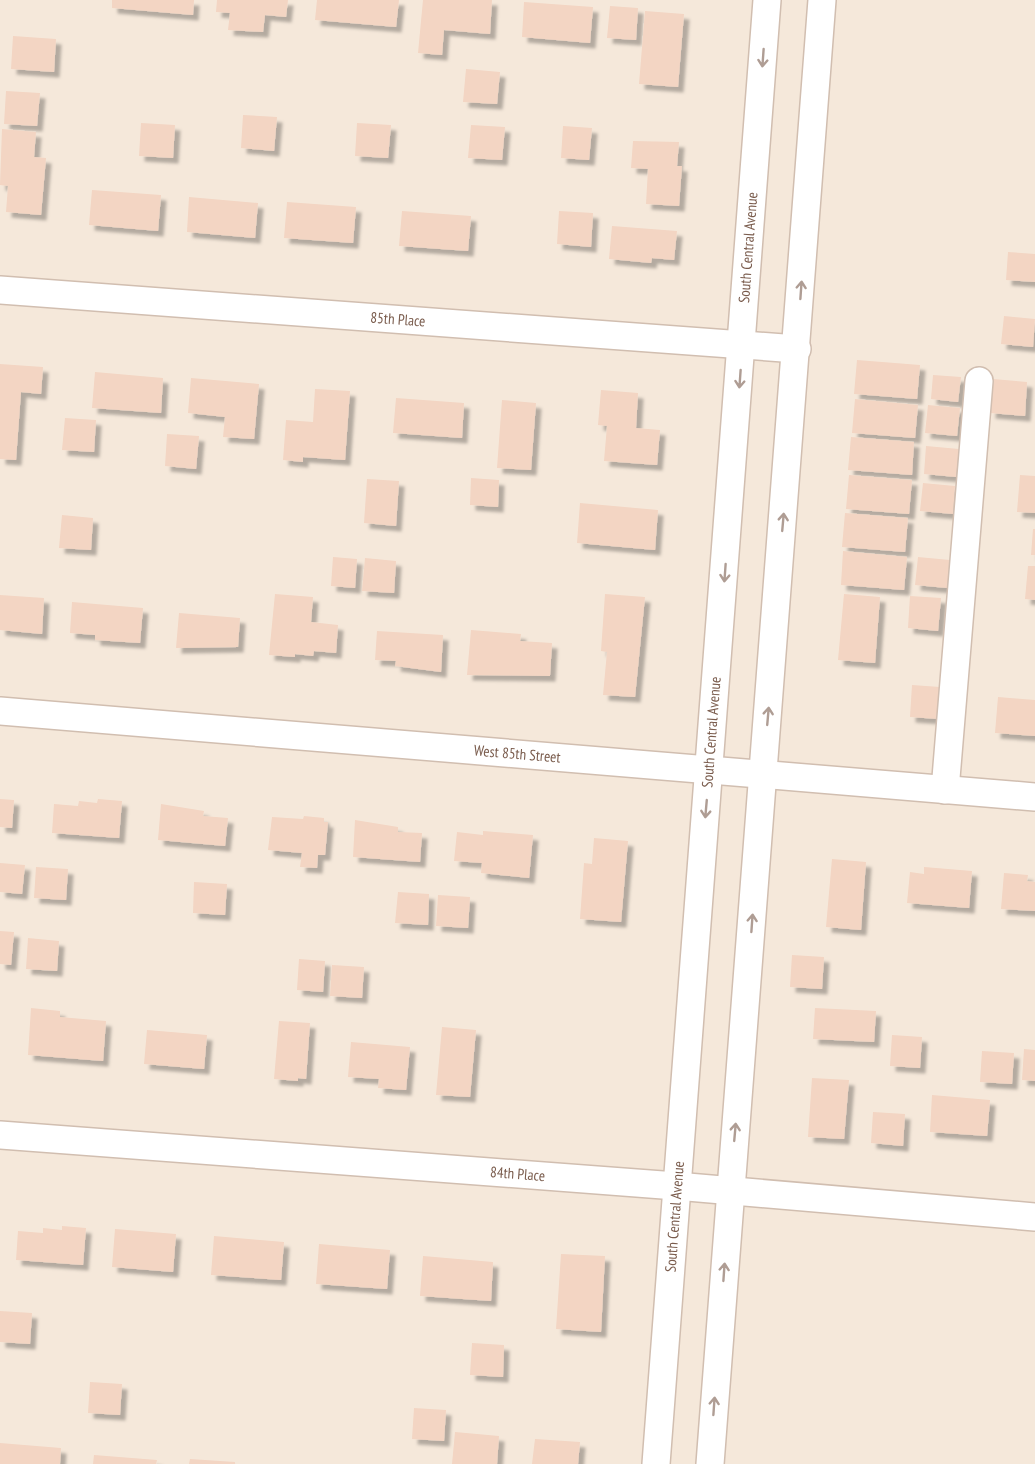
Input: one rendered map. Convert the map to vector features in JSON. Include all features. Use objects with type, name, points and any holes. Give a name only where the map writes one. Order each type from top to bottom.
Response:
[{"type":"street","name":"South Central Avenue","points":[[656,1464],[743,344],[767,0]]},
{"type":"street","points":[[710,1464],[822,0]]},
{"type":"street","name":"85th Place","points":[[0,290],[797,349]]},
{"type":"street","points":[[945,790],[979,381]]},
{"type":"street","name":"West 85th Street","points":[[0,711],[1035,797]]},
{"type":"street","name":"84th Place","points":[[0,1136],[676,1186],[1035,1217]]},
{"type":"shaded area","points":[[0,0],[1035,0],[1035,1464],[0,1464]]},
{"type":"building","points":[[112,0],[194,0],[193,15],[112,8]]},
{"type":"building","points":[[217,0],[288,0],[286,17],[265,15],[263,32],[228,30],[230,13],[216,12]]},
{"type":"building","points":[[317,0],[399,0],[396,27],[315,20]]},
{"type":"building","points":[[423,0],[492,0],[490,34],[444,30],[442,55],[418,53]]},
{"type":"building","points":[[524,2],[593,7],[590,43],[522,37]]},
{"type":"building","points":[[610,6],[638,8],[636,40],[607,38]]},
{"type":"building","points":[[645,11],[684,14],[678,87],[639,84]]},
{"type":"building","points":[[13,36],[56,39],[54,72],[11,69]]},
{"type":"building","points":[[466,69],[500,72],[497,104],[463,102]]},
{"type":"building","points":[[6,91],[40,93],[37,126],[4,124]]},
{"type":"building","points":[[243,115],[277,117],[274,151],[241,148]]},
{"type":"building","points":[[141,123],[175,125],[173,158],[139,156]]},
{"type":"building","points":[[357,123],[391,125],[388,158],[355,156]]},
{"type":"building","points":[[471,125],[505,127],[502,160],[468,158]]},
{"type":"building","points":[[563,126],[592,128],[589,160],[561,158]]},
{"type":"building","points":[[2,129],[36,132],[34,157],[46,158],[41,215],[6,212],[8,186],[0,185]]},
{"type":"building","points":[[633,141],[679,142],[677,166],[682,166],[679,206],[646,204],[648,169],[631,168]]},
{"type":"building","points":[[92,190],[161,195],[158,231],[89,225]]},
{"type":"building","points":[[189,197],[258,203],[255,238],[187,232]]},
{"type":"building","points":[[287,202],[356,207],[353,243],[284,238]]},
{"type":"building","points":[[402,211],[471,216],[468,251],[399,246]]},
{"type":"building","points":[[559,211],[593,213],[591,247],[557,244]]},
{"type":"building","points":[[612,226],[677,231],[674,260],[652,258],[651,263],[609,259]]},
{"type":"building","points":[[1008,252],[1035,254],[1035,282],[1006,280]]},
{"type":"building","points":[[1004,316],[1035,319],[1033,347],[1001,344]]},
{"type":"building","points":[[857,360],[920,365],[917,399],[854,394]]},
{"type":"building","points":[[0,364],[43,367],[41,394],[21,392],[16,460],[0,459]]},
{"type":"building","points":[[95,372],[163,378],[161,413],[92,408]]},
{"type":"building","points":[[933,375],[961,377],[958,402],[931,399]]},
{"type":"building","points":[[191,378],[259,384],[254,439],[223,437],[225,417],[188,413]]},
{"type":"building","points":[[993,379],[1027,382],[1025,416],[990,413]]},
{"type":"building","points":[[315,389],[350,391],[345,460],[303,457],[303,462],[283,460],[286,420],[313,422]]},
{"type":"building","points":[[601,390],[638,393],[636,428],[660,430],[657,465],[604,461],[607,426],[598,425]]},
{"type":"building","points":[[396,398],[464,403],[462,438],[393,433]]},
{"type":"building","points":[[855,399],[918,405],[915,438],[852,433]]},
{"type":"building","points":[[502,400],[536,403],[531,470],[497,468]]},
{"type":"building","points":[[928,405],[960,408],[957,436],[925,433]]},
{"type":"building","points":[[65,418],[96,420],[94,452],[62,450]]},
{"type":"building","points":[[167,434],[199,436],[196,469],[165,466]]},
{"type":"building","points":[[851,437],[914,442],[912,475],[848,470]]},
{"type":"building","points":[[926,446],[959,449],[956,477],[924,474]]},
{"type":"building","points":[[849,475],[912,480],[909,514],[846,509]]},
{"type":"building","points":[[1020,475],[1035,476],[1035,513],[1017,512]]},
{"type":"building","points":[[471,478],[499,480],[498,507],[470,505]]},
{"type":"building","points":[[367,479],[399,481],[396,526],[364,523]]},
{"type":"building","points":[[923,483],[955,486],[953,514],[920,511]]},
{"type":"building","points":[[580,503],[658,510],[655,550],[577,543]]},
{"type":"building","points":[[845,513],[908,518],[905,552],[842,547]]},
{"type":"building","points":[[62,515],[93,518],[91,550],[59,548]]},
{"type":"building","points":[[1033,529],[1035,529],[1035,555],[1031,555]]},
{"type":"building","points":[[843,551],[907,557],[904,590],[841,585]]},
{"type":"building","points":[[333,557],[357,559],[355,588],[331,586]]},
{"type":"building","points":[[918,557],[950,560],[947,588],[915,585]]},
{"type":"building","points":[[365,558],[396,561],[394,593],[362,591]]},
{"type":"building","points":[[1028,566],[1035,566],[1035,600],[1025,599]]},
{"type":"building","points":[[275,594],[313,597],[311,622],[338,625],[336,653],[314,651],[313,656],[295,654],[295,657],[269,655]]},
{"type":"building","points":[[605,594],[645,597],[635,697],[603,695],[607,652],[601,651]]},
{"type":"building","points":[[844,594],[880,597],[875,663],[838,660]]},
{"type":"building","points":[[0,595],[44,598],[42,634],[0,630]]},
{"type":"building","points":[[910,596],[941,598],[938,631],[908,628]]},
{"type":"building","points":[[72,602],[143,608],[140,643],[95,640],[95,635],[70,633]]},
{"type":"building","points":[[179,613],[240,618],[238,647],[176,648]]},
{"type":"building","points":[[471,630],[521,634],[520,641],[552,643],[550,676],[467,675]]},
{"type":"building","points":[[377,631],[443,635],[441,672],[395,666],[396,661],[375,660]]},
{"type":"building","points":[[912,685],[940,687],[938,719],[910,717]]},
{"type":"building","points":[[998,697],[1035,700],[1035,736],[995,733]]},
{"type":"building","points":[[0,799],[14,800],[12,828],[0,827]]},
{"type":"building","points":[[98,799],[122,801],[119,838],[52,833],[54,804],[78,806],[79,801],[97,803]]},
{"type":"building","points":[[161,804],[204,811],[203,816],[228,818],[225,846],[158,840]]},
{"type":"building","points":[[304,816],[324,818],[324,822],[328,822],[325,855],[318,855],[317,868],[300,867],[302,853],[268,850],[272,817],[303,819]]},
{"type":"building","points":[[355,820],[398,827],[398,832],[422,833],[420,862],[353,857]]},
{"type":"building","points":[[483,831],[533,835],[529,878],[481,873],[482,863],[454,861],[457,832],[483,835]]},
{"type":"building","points":[[594,838],[628,841],[621,922],[580,919],[584,863],[592,864]]},
{"type":"building","points":[[832,859],[866,862],[861,930],[826,927]]},
{"type":"building","points":[[0,863],[25,865],[22,894],[0,892]]},
{"type":"building","points":[[36,867],[68,869],[66,900],[34,898]]},
{"type":"building","points":[[924,867],[972,871],[969,908],[907,903],[910,872],[924,874]]},
{"type":"building","points":[[1004,873],[1028,875],[1027,881],[1035,882],[1035,911],[1001,909]]},
{"type":"building","points":[[194,882],[227,884],[225,915],[193,913]]},
{"type":"building","points":[[398,892],[429,894],[428,925],[395,923]]},
{"type":"building","points":[[438,895],[470,897],[468,928],[436,926]]},
{"type":"building","points":[[0,931],[14,932],[11,965],[0,964]]},
{"type":"building","points":[[28,938],[59,941],[57,971],[26,969]]},
{"type":"building","points":[[792,955],[824,957],[822,989],[790,987]]},
{"type":"building","points":[[299,959],[325,961],[323,992],[297,990]]},
{"type":"building","points":[[332,965],[364,967],[362,998],[330,996]]},
{"type":"building","points":[[31,1008],[60,1011],[60,1017],[106,1021],[103,1061],[28,1055]]},
{"type":"building","points":[[815,1008],[876,1011],[874,1042],[813,1039]]},
{"type":"building","points":[[279,1021],[310,1023],[306,1079],[298,1078],[298,1081],[274,1079]]},
{"type":"building","points":[[442,1027],[476,1030],[470,1097],[436,1095]]},
{"type":"building","points":[[147,1030],[207,1035],[204,1069],[144,1064]]},
{"type":"building","points":[[892,1035],[922,1037],[920,1068],[890,1066]]},
{"type":"building","points":[[351,1042],[410,1047],[406,1090],[378,1088],[379,1079],[348,1077]]},
{"type":"building","points":[[1024,1049],[1035,1050],[1035,1081],[1022,1080]]},
{"type":"building","points":[[982,1051],[1014,1053],[1012,1084],[980,1082]]},
{"type":"building","points":[[812,1078],[849,1080],[844,1139],[808,1137]]},
{"type":"building","points":[[932,1095],[990,1100],[987,1136],[930,1132]]},
{"type":"building","points":[[873,1112],[905,1114],[903,1146],[871,1143]]},
{"type":"building","points":[[62,1226],[86,1228],[83,1265],[16,1260],[18,1231],[43,1233],[43,1228],[62,1230]]},
{"type":"building","points":[[115,1229],[176,1234],[173,1272],[112,1267]]},
{"type":"building","points":[[214,1236],[284,1242],[281,1280],[211,1275]]},
{"type":"building","points":[[319,1244],[390,1250],[387,1289],[316,1284]]},
{"type":"building","points":[[561,1254],[605,1256],[601,1332],[556,1329]]},
{"type":"building","points":[[423,1256],[493,1262],[491,1301],[420,1296]]},
{"type":"building","points":[[0,1311],[32,1313],[30,1344],[0,1342]]},
{"type":"building","points":[[472,1343],[504,1345],[503,1377],[470,1375]]},
{"type":"building","points":[[90,1382],[122,1384],[120,1415],[88,1413]]},
{"type":"building","points":[[414,1408],[446,1410],[444,1441],[412,1439]]},
{"type":"building","points":[[455,1432],[499,1436],[497,1464],[452,1464]]},
{"type":"building","points":[[535,1439],[580,1442],[578,1464],[532,1464]]},
{"type":"building","points":[[0,1443],[61,1448],[60,1464],[0,1464]]},
{"type":"building","points":[[94,1455],[157,1460],[156,1464],[93,1464]]},
{"type":"building","points":[[190,1459],[235,1462],[235,1464],[189,1464]]}]
